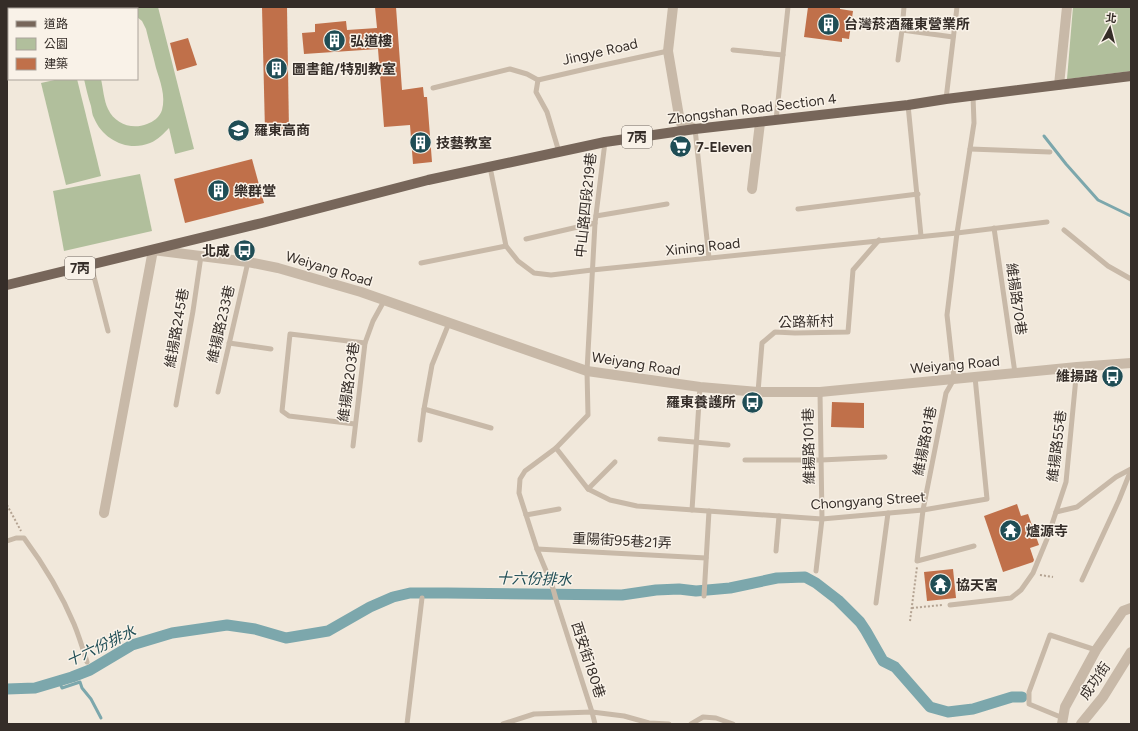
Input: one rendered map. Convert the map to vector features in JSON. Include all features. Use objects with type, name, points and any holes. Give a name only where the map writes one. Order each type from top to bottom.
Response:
[{"type":"main road","name":"Zhongshan Road Section 4","points":[[7,285],[262,223],[428,180],[605,142],[1131,76]]},
{"type":"street","points":[[673,7],[668,51],[680,122],[695,130]]},
{"type":"street","points":[[1059,85],[1067,7]]},
{"type":"street","points":[[752,189],[760,123]]},
{"type":"street","points":[[104,513],[153,250]]},
{"type":"street","name":"Weiyang Road","points":[[153,250],[248,262],[278,268],[361,292],[587,372],[700,387],[758,392],[820,392],[1131,363]]},
{"type":"street","points":[[1063,721],[1065,707],[1096,650],[1123,611],[1131,608]]},
{"type":"street","name":"成功街","points":[[1081,724],[1103,697],[1131,652]]},
{"type":"lane","points":[[776,120],[788,7]]},
{"type":"lane","points":[[898,60],[904,7]]},
{"type":"lane","points":[[946,99],[957,7]]},
{"type":"lane","points":[[902,30],[953,37]]},
{"type":"lane","points":[[733,50],[783,55]]},
{"type":"lane","name":"Jingye Road","points":[[538,80],[668,51]]},
{"type":"lane","points":[[433,88],[510,69],[527,74],[538,80],[536,92],[548,112],[558,152]]},
{"type":"lane","points":[[954,379],[948,315],[957,233],[974,122],[972,96]]},
{"type":"lane","points":[[908,105],[921,236]]},
{"type":"lane","points":[[695,130],[710,258]]},
{"type":"lane","name":"中山路四段219巷","points":[[556,448],[588,415],[587,372],[592,270],[595,224],[605,142]]},
{"type":"lane","points":[[970,149],[1050,152]]},
{"type":"lane","name":"Xining Road","points":[[490,167],[506,246],[518,261],[534,273],[551,275],[957,233],[1047,222]]},
{"type":"lane","points":[[798,209],[918,194]]},
{"type":"lane","points":[[596,216],[667,204]]},
{"type":"lane","points":[[526,239],[595,224]]},
{"type":"lane","name":"維揚路70巷","points":[[994,228],[1014,373]]},
{"type":"lane","points":[[1064,230],[1108,266],[1131,279]]},
{"type":"lane","name":"公路新村","points":[[758,392],[762,343],[775,332],[848,332],[853,270],[879,240]]},
{"type":"lane","points":[[421,263],[506,246]]},
{"type":"lane","name":"維揚路245巷","points":[[176,405],[193,311],[201,256]]},
{"type":"lane","name":"維揚路233巷","points":[[218,392],[248,262]]},
{"type":"lane","points":[[91,265],[108,331]]},
{"type":"lane","name":"維揚路203巷","points":[[353,446],[365,343],[373,321],[384,301]]},
{"type":"lane","points":[[420,440],[432,365],[449,323]]},
{"type":"lane","points":[[355,424],[289,416],[282,411],[290,334],[365,343]]},
{"type":"lane","points":[[229,343],[271,349]]},
{"type":"lane","name":"維揚路55巷","points":[[950,605],[1011,598],[1021,590],[1033,574],[1047,540],[1066,482],[1077,367]]},
{"type":"lane","name":"Chongyang Street","points":[[556,448],[588,488],[610,500],[637,506],[822,519],[923,510],[987,499],[976,377]]},
{"type":"lane","name":"維揚路81巷","points":[[917,561],[923,510],[946,393],[954,379]]},
{"type":"lane","points":[[692,510],[700,387]]},
{"type":"lane","name":"維揚路101巷","points":[[816,571],[822,519],[820,392]]},
{"type":"lane","points":[[424,409],[491,428]]},
{"type":"lane","points":[[660,439],[728,445]]},
{"type":"lane","name":"西安街180巷","points":[[556,448],[525,471],[520,479],[520,493],[537,548],[552,585],[595,724]]},
{"type":"lane","points":[[745,460],[821,460],[885,457]]},
{"type":"lane","points":[[588,488],[615,462]]},
{"type":"lane","points":[[1056,512],[1077,507],[1116,477],[1131,470]]},
{"type":"lane","points":[[1082,580],[1119,500],[1131,470]]},
{"type":"lane","points":[[526,515],[559,509]]},
{"type":"lane","points":[[704,596],[709,512]]},
{"type":"lane","points":[[876,603],[888,513]]},
{"type":"lane","points":[[776,551],[779,516]]},
{"type":"lane","points":[[7,541],[16,538],[24,538],[41,560],[74,625],[87,662]]},
{"type":"lane","points":[[917,561],[974,546]]},
{"type":"lane","name":"重陽街95巷21弄","points":[[537,548],[706,558]]},
{"type":"lane","points":[[407,724],[422,598]]},
{"type":"lane","points":[[1063,721],[1029,704],[1029,692],[1050,635],[1096,650]]},
{"type":"lane","points":[[503,724],[534,714],[592,712],[624,716],[649,724],[669,724]]},
{"type":"lane","points":[[691,724],[703,717],[716,718],[733,724]]},
{"type":"path","points":[[7,505],[24,538]]},
{"type":"path","points":[[910,621],[917,561]]},
{"type":"path","points":[[1033,574],[1053,577]]},
{"type":"path","points":[[912,608],[950,605]]},
{"type":"green space","points":[[158,7],[194,149],[175,154],[169,128],[153,142],[133,146],[125,145],[110,138],[98,126],[93,115],[84,80],[101,80],[108,109],[111,114],[119,122],[130,126],[141,126],[156,119],[162,110],[163,94],[146,29],[142,21],[138,18],[138,8],[88,8]]},
{"type":"green space","points":[[1073,7],[1131,7],[1131,71],[1067,79]]},
{"type":"green space","points":[[54,80],[77,80],[101,176],[66,185],[41,83]]},
{"type":"green space","points":[[140,174],[152,231],[64,251],[53,191]]},
{"type":"building","name":"圖書館/特別教室","points":[[262,7],[287,7],[289,131],[265,131]]},
{"type":"building","points":[[375,7],[396,7],[402,90],[423,87],[424,97],[427,97],[432,162],[413,164],[410,125],[384,127],[378,49],[304,54],[302,33],[315,32],[315,24],[346,21],[347,30],[377,28]]},
{"type":"building","name":"台灣菸酒羅東營業所","points":[[808,7],[840,7],[840,9],[853,11],[849,39],[842,38],[842,42],[804,37]]},
{"type":"building","points":[[188,38],[197,65],[177,71],[170,43]]},
{"type":"building","name":"樂群堂","points":[[252,159],[264,203],[185,223],[174,179]]},
{"type":"building","points":[[832,402],[864,403],[864,428],[831,427]]},
{"type":"building","name":"爐源寺","points":[[1017,504],[1021,516],[1028,514],[1039,545],[1030,548],[1034,560],[1033,562],[1003,572],[984,516]]},
{"type":"building","name":"協天宮","points":[[953,569],[956,598],[927,601],[924,572]]},
{"type":"waterway","points":[[1044,136],[1066,164],[1098,200],[1131,216]]},
{"type":"waterway","name":"十六份排水","points":[[7,689],[35,688],[72,677],[90,670],[132,645],[172,633],[227,625],[255,629],[286,638],[328,631],[370,607],[393,597],[410,593],[622,595],[656,590],[679,589],[696,591],[730,588],[777,578],[805,577],[816,583],[838,600],[860,622],[883,661],[895,667],[930,707],[948,712],[973,709],[1012,697],[1022,697]]},
{"type":"waterway","points":[[59,681],[62,688],[80,682],[82,688],[91,699],[101,718]]},
{"type":"place","name":"台灣菸酒羅東營業所","points":[[828,24]]},
{"type":"place","name":"弘道樓","points":[[335,41]]},
{"type":"place","name":"圖書館/特別教室","points":[[276,69]]},
{"type":"place","name":"羅東高商","points":[[239,130]]},
{"type":"place","name":"技藝教室","points":[[421,143]]},
{"type":"place","name":"7-Eleven","points":[[681,147]]},
{"type":"place","name":"樂群堂","points":[[219,191]]},
{"type":"place","name":"北成","points":[[245,251]]},
{"type":"place","name":"維揚路","points":[[1113,376]]},
{"type":"place","name":"羅東養護所","points":[[752,402]]},
{"type":"place","name":"爐源寺","points":[[1011,531]]},
{"type":"place","name":"協天宮","points":[[940,585]]}]
